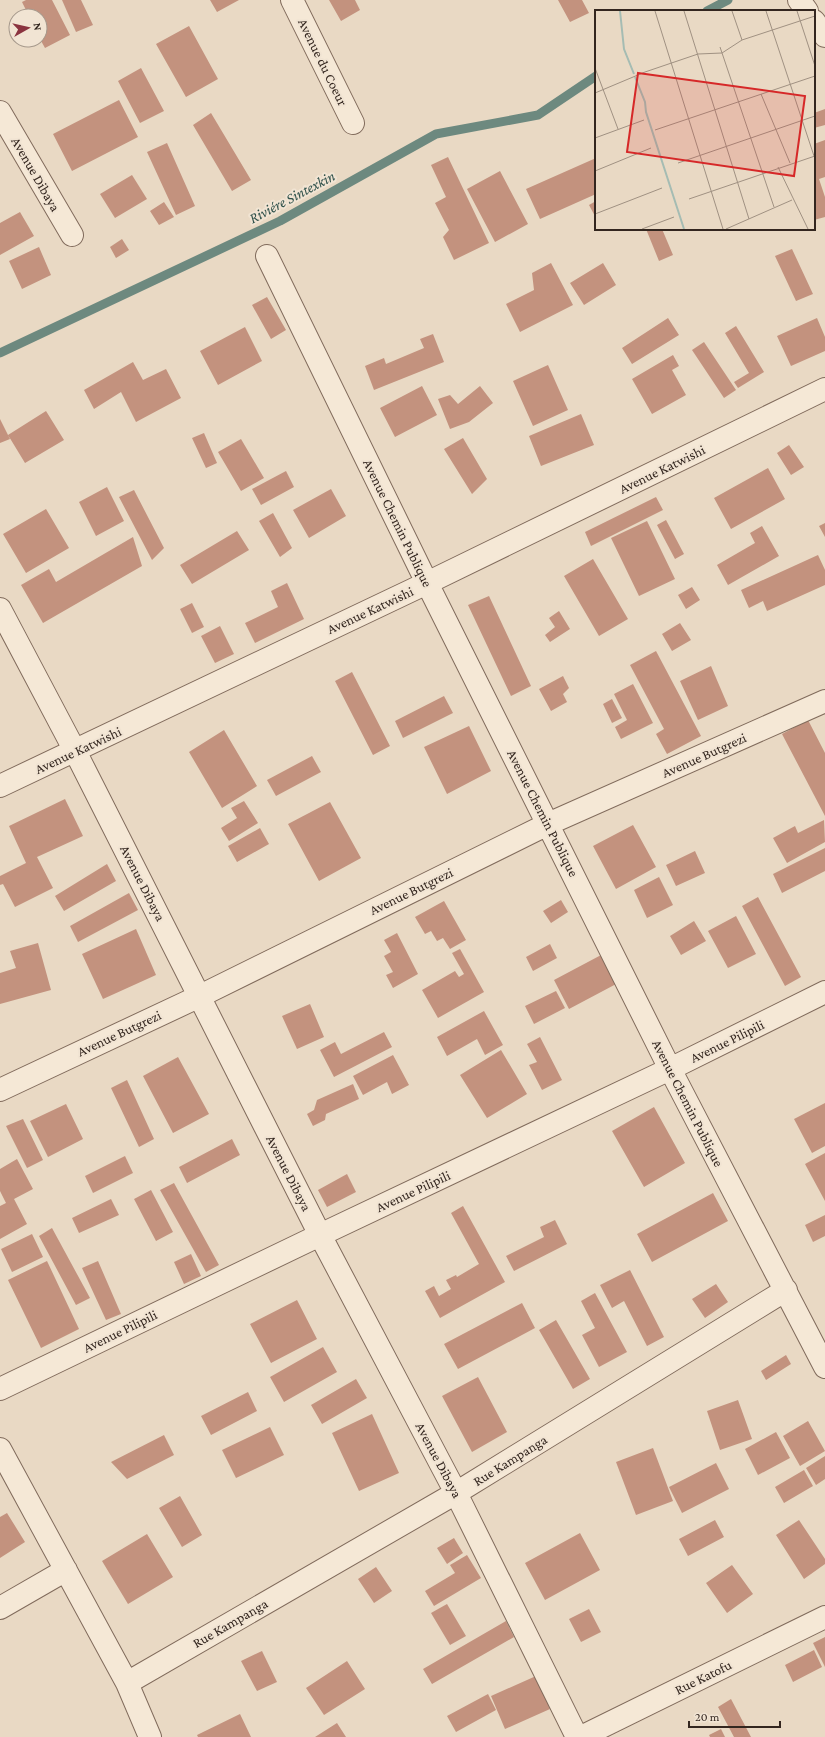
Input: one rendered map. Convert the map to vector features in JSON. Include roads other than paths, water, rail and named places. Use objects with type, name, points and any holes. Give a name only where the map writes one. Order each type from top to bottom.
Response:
[{"type":"street","name":"Avenue du Coeur","points":[[292,0],[353,123]]},
{"type":"street","points":[[799,0],[806,10]]},
{"type":"street","points":[[815,22],[825,36]]},
{"type":"street","name":"Avenue Dibaya","points":[[0,112],[72,235]]},
{"type":"street","name":"Avenue Chemin Publique","points":[[267,256],[427,583],[670,1069],[825,1367]]},
{"type":"street","name":"Avenue Katwishi","points":[[0,786],[427,583],[825,389]]},
{"type":"street","name":"Avenue Dibaya","points":[[0,609],[75,751],[320,1234],[456,1493],[577,1737]]},
{"type":"street","name":"Avenue Butgrezi","points":[[0,1090],[200,996],[548,824],[825,701]]},
{"type":"street","name":"Avenue Pilipili","points":[[0,1389],[320,1234],[670,1069],[825,992]]},
{"type":"street","name":"Rue Kampanga","points":[[127,1683],[456,1493],[786,1290]]},
{"type":"street","points":[[0,1449],[127,1683],[150,1737]]},
{"type":"street","points":[[0,1608],[66,1570]]},
{"type":"street","name":"Rue Katofu","points":[[581,1737],[825,1617]]},
{"type":"waterway","name":"Riviére Sintexkin","points":[[709,10],[728,0]]},
{"type":"waterway","name":"Riviére Sintexkin","points":[[0,353],[280,221],[436,134],[538,115],[595,77]]}]
